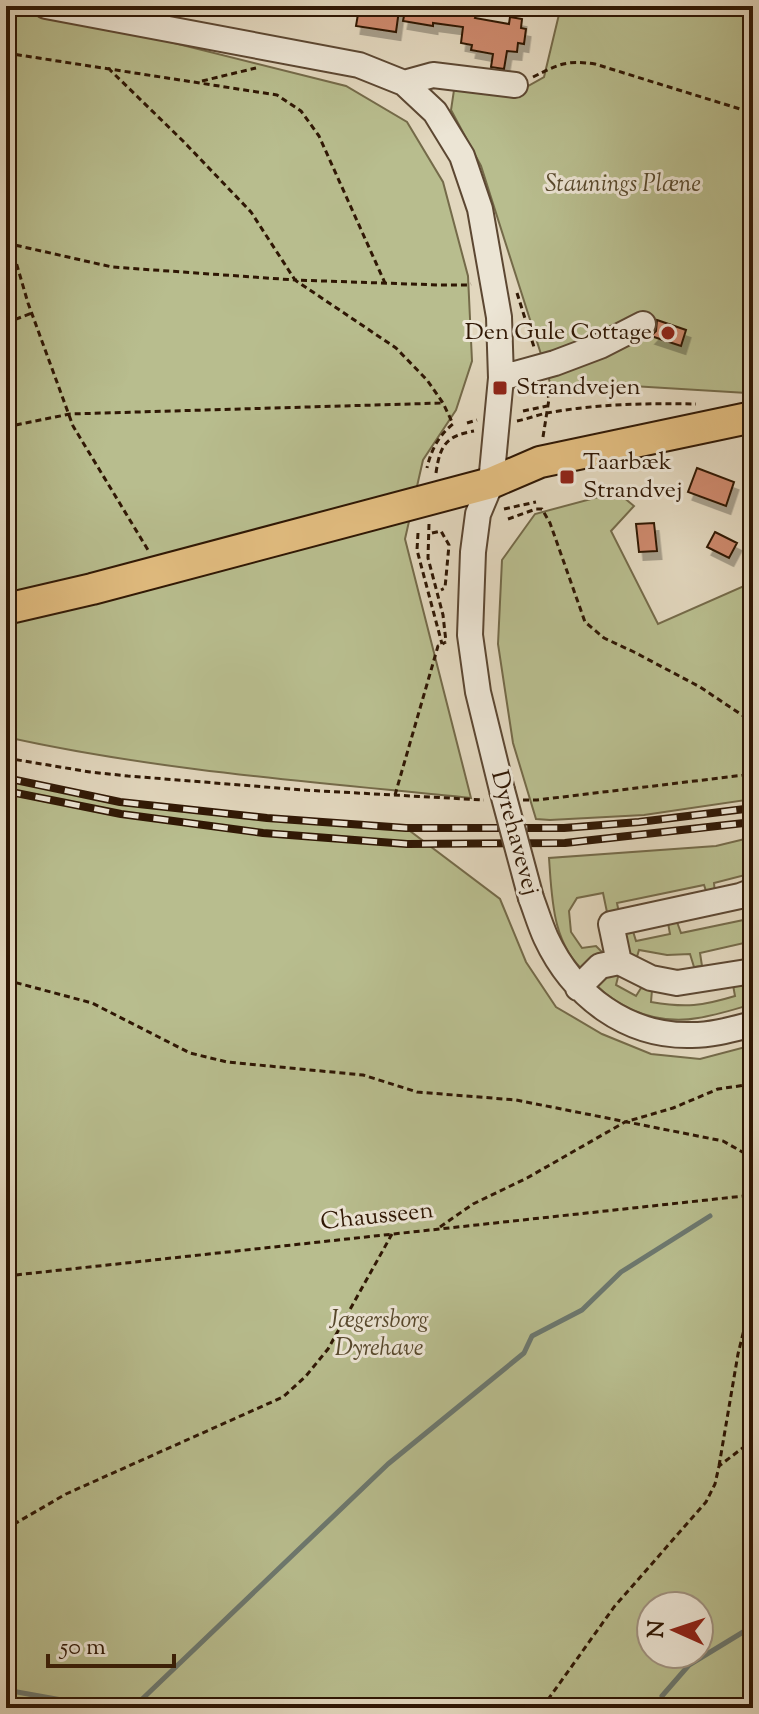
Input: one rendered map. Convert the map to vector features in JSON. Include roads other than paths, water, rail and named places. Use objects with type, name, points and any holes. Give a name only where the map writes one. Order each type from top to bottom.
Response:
[{"type":"main road","points":[[6,609],[491,483],[540,462],[753,417]]},
{"type":"main road","points":[[491,483],[538,483],[753,436]]},
{"type":"street","points":[[46,6],[359,65],[404,83],[435,112],[462,156],[503,280],[499,317],[501,378],[491,483]]},
{"type":"street","points":[[404,83],[433,75],[515,85]]},
{"type":"street","points":[[501,378],[600,346],[643,324]]},
{"type":"street","name":"Dyrehavevej","points":[[491,483],[478,514],[471,581],[470,635],[478,692],[503,797],[531,898],[546,939],[578,988],[602,1009],[631,1024],[664,1034],[694,1035],[753,1024]]},
{"type":"street","points":[[619,962],[611,924],[753,891]]},
{"type":"street","points":[[578,988],[600,966],[619,962],[651,978],[677,983],[753,971]]},
{"type":"waterway","points":[[137,1704],[388,1464],[524,1353],[532,1336],[582,1310],[621,1272],[710,1216]]},
{"type":"waterway","points":[[662,1696],[689,1665],[753,1626]]},
{"type":"waterway","points":[[6,1690],[106,1708]]},
{"type":"railway","points":[[6,778],[120,802],[267,818],[406,828],[564,828],[753,808]]},
{"type":"railway","points":[[6,791],[121,814],[263,833],[407,844],[565,843],[753,822]]},
{"type":"place","name":"Den Gule Cottage","points":[[668,333]]},
{"type":"place","name":"Strandvejen","points":[[500,388]]},
{"type":"place","name":"Taarbæk Strandvej","points":[[567,477]]},
{"type":"park label","name":"Staunings Plæne","points":[[623,185]]},
{"type":"park label","name":"Jægersborg Dyrehave","points":[[379,1335]]}]
